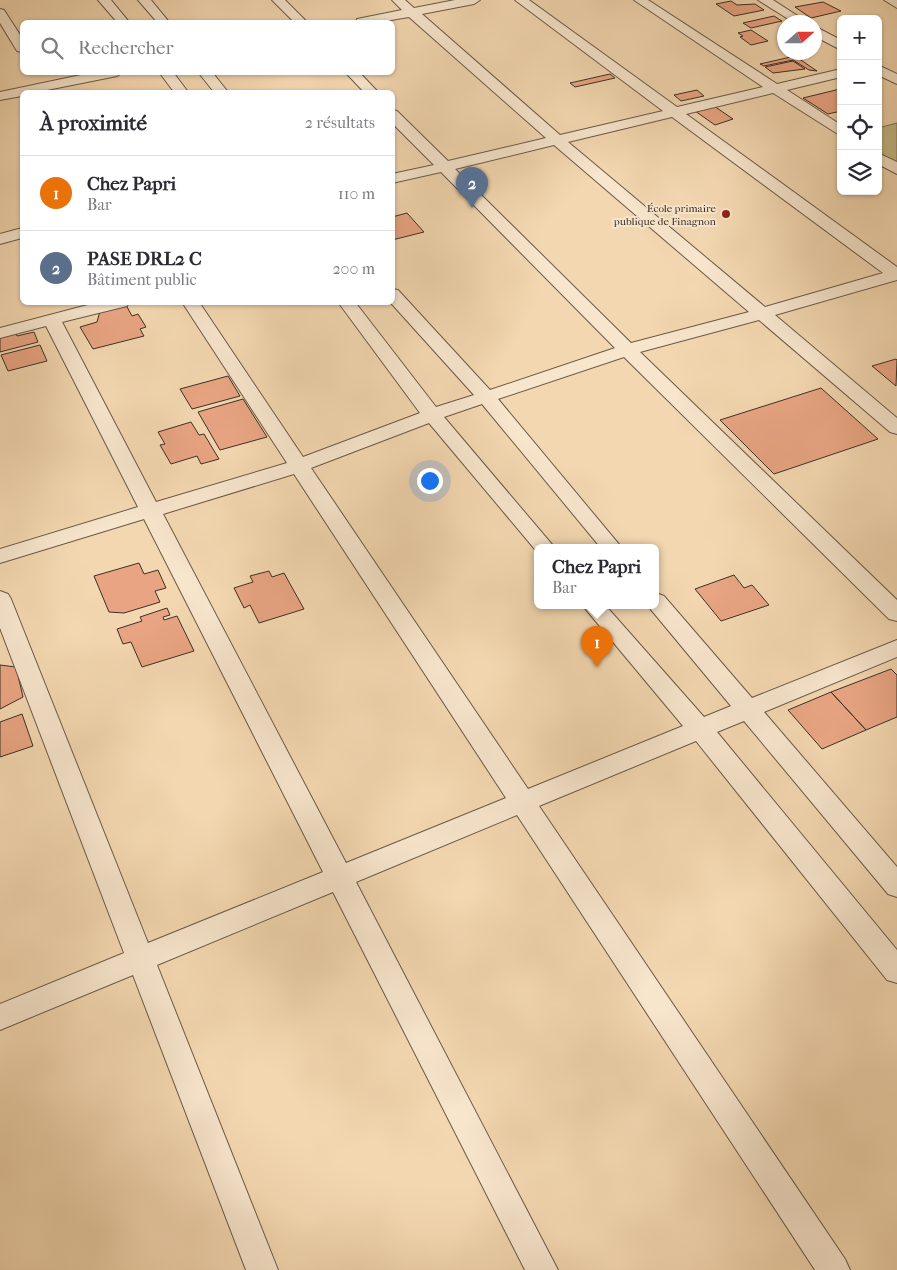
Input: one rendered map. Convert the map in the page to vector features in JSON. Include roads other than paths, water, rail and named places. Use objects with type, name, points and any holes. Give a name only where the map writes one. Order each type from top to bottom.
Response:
[{"type":"street","points":[[104,0],[121,20]]},
{"type":"street","points":[[144,0],[161,20]]},
{"type":"street","points":[[278,0],[299,20]]},
{"type":"street","points":[[398,0],[557,140],[897,428]]},
{"type":"street","points":[[372,20],[474,0]]},
{"type":"street","points":[[521,0],[897,274]]},
{"type":"street","points":[[640,0],[837,129]]},
{"type":"street","points":[[764,0],[790,15]]},
{"type":"street","points":[[890,0],[897,4]]},
{"type":"street","points":[[0,13],[20,45]]},
{"type":"street","points":[[822,35],[837,44]]},
{"type":"street","points":[[882,66],[897,80]]},
{"type":"street","points":[[395,178],[837,74]]},
{"type":"street","points":[[41,75],[50,90],[106,75]]},
{"type":"street","points":[[167,75],[179,90]]},
{"type":"street","points":[[207,75],[219,90]]},
{"type":"street","points":[[354,75],[369,90]]},
{"type":"street","points":[[0,96],[20,94]]},
{"type":"street","points":[[395,117],[626,350],[897,613]]},
{"type":"street","points":[[882,159],[897,169]]},
{"type":"street","points":[[2,234],[20,233]]},
{"type":"street","points":[[0,556],[298,466],[432,415],[626,350],[761,314],[897,274]]},
{"type":"street","points":[[395,297],[487,398],[609,544]]},
{"type":"street","points":[[0,333],[110,305]]},
{"type":"street","points":[[192,305],[834,1270]]},
{"type":"street","points":[[348,305],[432,415],[542,544]]},
{"type":"street","points":[[52,320],[542,1270]]},
{"type":"street","points":[[0,599],[262,1270]]},
{"type":"street","points":[[659,605],[897,886]]},
{"type":"street","points":[[597,609],[700,729],[897,971]]},
{"type":"street","points":[[0,1018],[897,648]]},
{"type":"place","name":"PASE DRL2 C","points":[[472,208]]},
{"type":"place","name":"École primaire publique de Finagnon","points":[[726,214]]},
{"type":"place","name":"Chez Papri","points":[[597,667]]}]
